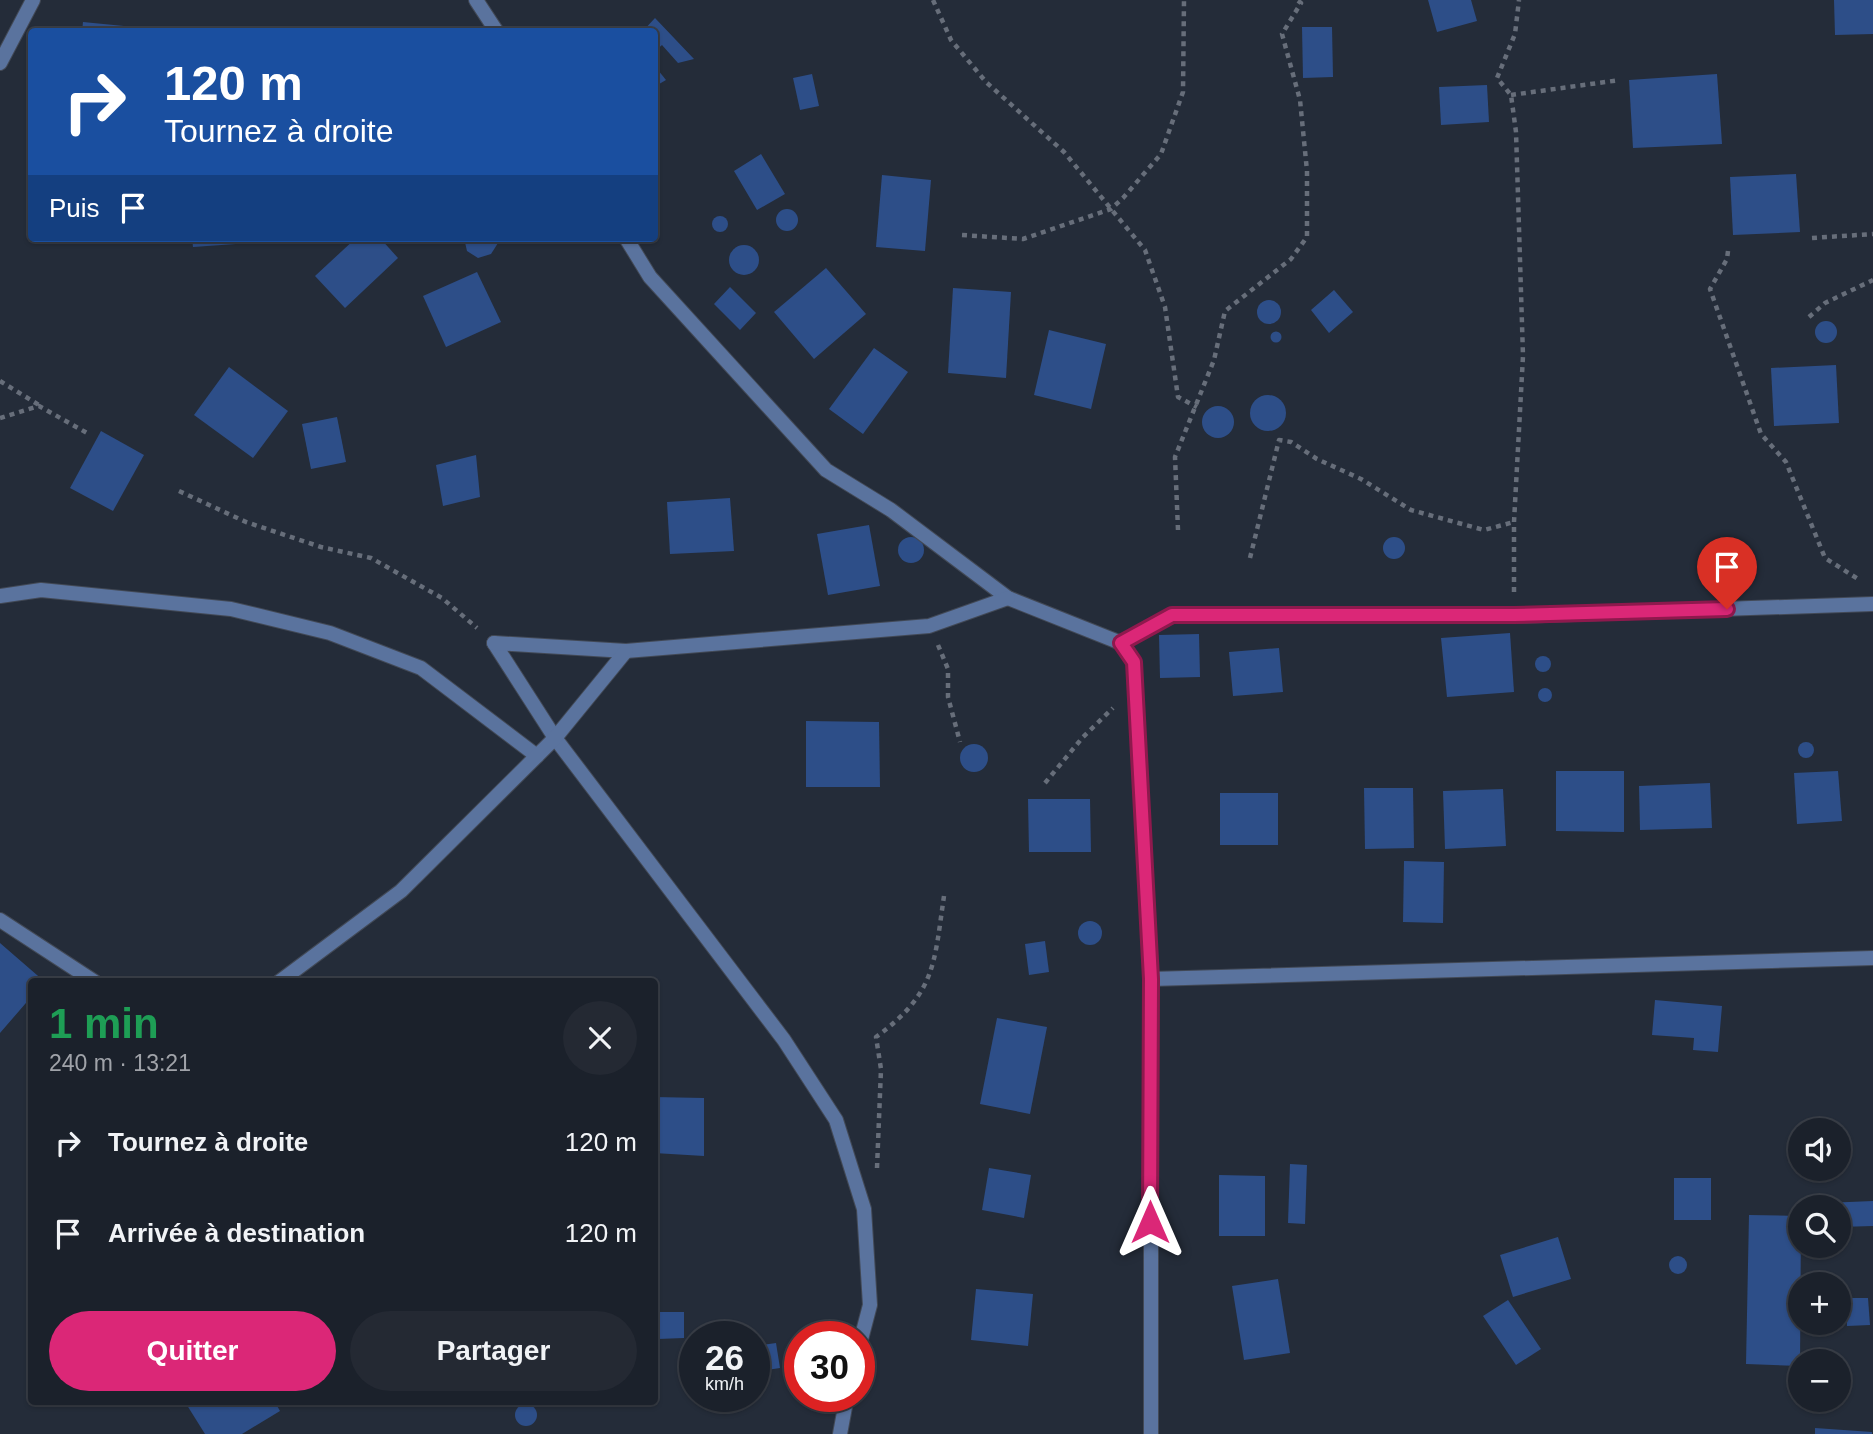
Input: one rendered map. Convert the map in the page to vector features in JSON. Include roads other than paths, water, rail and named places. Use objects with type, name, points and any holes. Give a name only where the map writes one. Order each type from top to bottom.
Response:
[{"type":"street","points":[[0,62],[33,0]]},
{"type":"street","points":[[476,0],[494,28]]},
{"type":"street","points":[[628,242],[650,278],[826,470],[891,510],[1008,598],[1121,643],[1134,662],[1151,979],[1151,1434]]},
{"type":"street","points":[[0,596],[41,590],[232,609],[330,633],[421,668],[537,756]]},
{"type":"street","points":[[866,1321],[870,1306],[864,1209],[836,1120],[784,1040],[555,738],[494,642],[626,651],[929,626],[1008,598]]},
{"type":"street","points":[[1121,643],[1172,615],[1514,615],[1873,604]]},
{"type":"street","points":[[284,978],[401,891],[555,738],[626,651]]},
{"type":"street","points":[[0,919],[89,978]]},
{"type":"street","points":[[1151,979],[1873,958]]},
{"type":"street","points":[[840,1434],[844,1412]]}]
